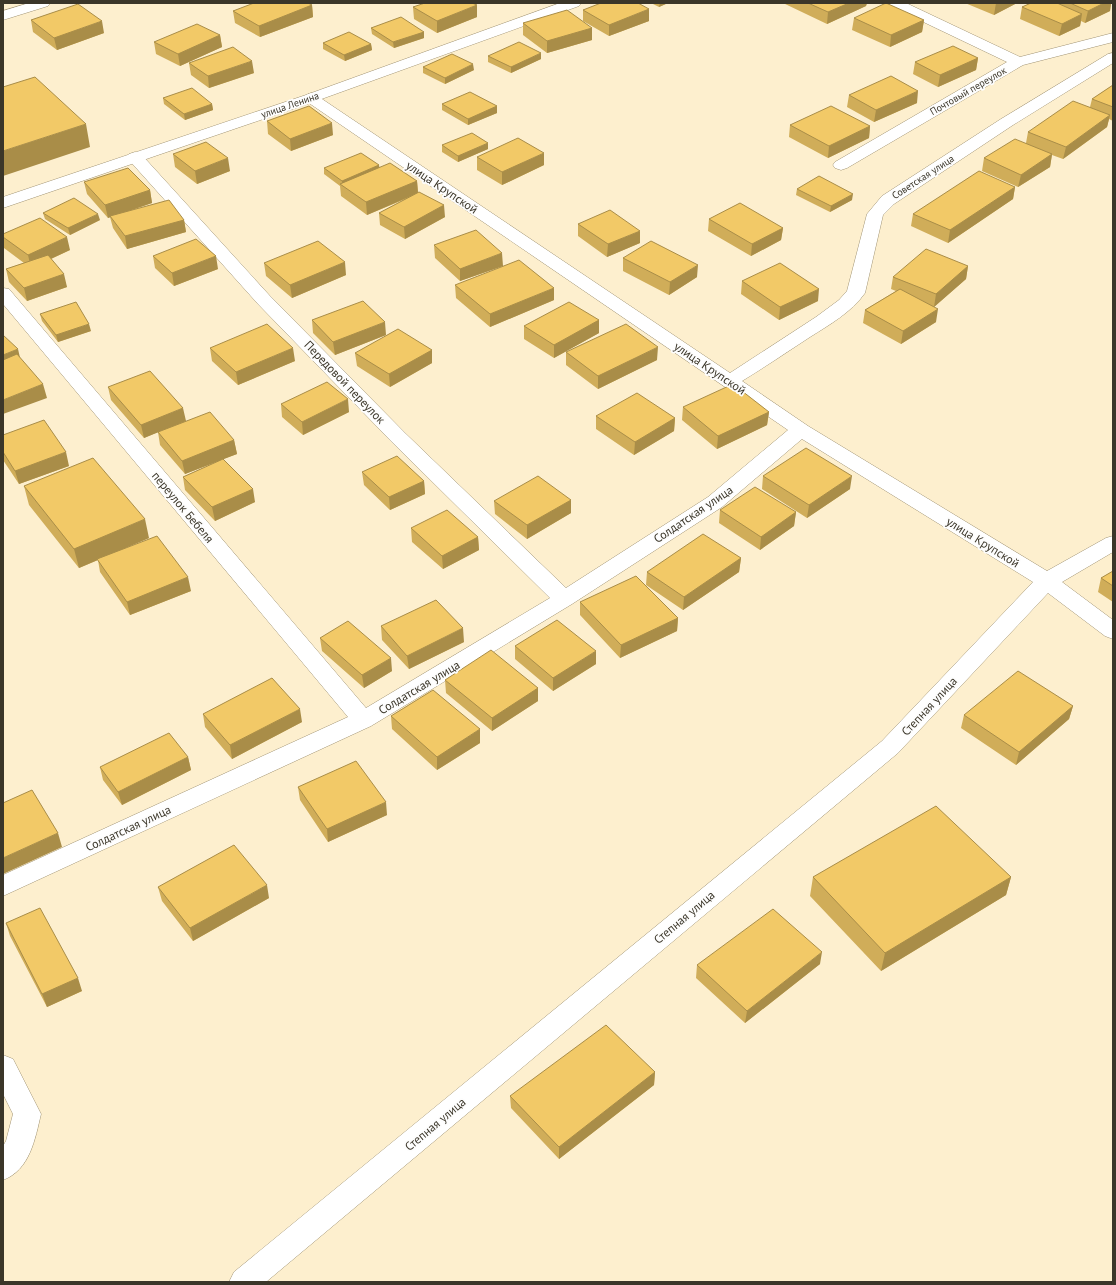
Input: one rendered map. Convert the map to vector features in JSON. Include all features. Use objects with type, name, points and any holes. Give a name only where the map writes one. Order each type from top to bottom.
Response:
[{"type":"street","points":[[3,16],[43,3]]},
{"type":"street","name":"улица Ленина","points":[[3,203],[311,98],[574,3]]},
{"type":"street","name":"Почтовый переулок","points":[[895,3],[1018,62]]},
{"type":"street","points":[[1018,62],[1113,37]]},
{"type":"street","name":"Советская улица","points":[[730,381],[822,321],[846,304],[856,293],[875,214],[888,200],[1007,122],[1113,57]]},
{"type":"street","name":"Почтовый переулок","points":[[842,164],[1018,62]]},
{"type":"street","name":"улица Крупской","points":[[311,98],[801,430],[1047,581],[1113,631]]},
{"type":"street","name":"Передовой переулок","points":[[136,157],[270,306],[398,437],[564,598]]},
{"type":"street","name":"переулок Бебеля","points":[[3,293],[363,720]]},
{"type":"street","name":"Солдатская улица","points":[[3,886],[363,720],[564,598],[715,502],[801,430]]},
{"type":"street","name":"Степная улица","points":[[244,1282],[890,747],[1047,581],[1113,543]]},
{"type":"street","points":[[3,1067],[27,1114],[19,1146],[3,1167]]},
{"type":"building","points":[[254,3],[308,3],[312,5],[259,26],[233,11]]},
{"type":"building","points":[[425,3],[472,3],[477,5],[437,21],[413,7]]},
{"type":"building","points":[[601,3],[638,3],[649,9],[609,25],[583,10]]},
{"type":"building","points":[[808,3],[849,3],[828,12]]},
{"type":"building","points":[[886,3],[924,20],[891,35],[854,18]]},
{"type":"building","points":[[1031,3],[1057,3],[1082,14],[1062,24],[1022,7]]},
{"type":"building","points":[[1070,3],[1104,3],[1088,11]]},
{"type":"building","points":[[78,4],[102,21],[54,38],[31,20]]},
{"type":"building","points":[[567,10],[592,28],[547,41],[523,23]]},
{"type":"building","points":[[401,17],[424,32],[393,42],[371,28]]},
{"type":"building","points":[[197,24],[220,35],[178,54],[154,42]]},
{"type":"building","points":[[349,32],[371,44],[344,55],[323,43]]},
{"type":"building","points":[[519,42],[541,53],[511,67],[488,56]]},
{"type":"building","points":[[953,46],[978,58],[940,75],[915,62]]},
{"type":"building","points":[[233,47],[252,61],[208,76],[189,63]]},
{"type":"building","points":[[452,54],[473,64],[445,78],[423,67]]},
{"type":"building","points":[[891,76],[918,91],[876,110],[849,95]]},
{"type":"building","points":[[35,77],[86,124],[3,151],[3,87]]},
{"type":"building","points":[[1113,85],[1113,107],[1092,99]]},
{"type":"building","points":[[192,88],[212,104],[184,114],[163,98]]},
{"type":"building","points":[[470,92],[497,106],[468,119],[442,104]]},
{"type":"building","points":[[1073,101],[1110,115],[1066,147],[1028,132]]},
{"type":"building","points":[[309,106],[332,123],[290,139],[267,121]]},
{"type":"building","points":[[831,106],[870,126],[829,146],[790,125]]},
{"type":"building","points":[[472,133],[488,143],[458,156],[442,145]]},
{"type":"building","points":[[518,138],[544,153],[502,172],[477,157]]},
{"type":"building","points":[[1015,139],[1052,154],[1021,175],[984,158]]},
{"type":"building","points":[[206,142],[228,158],[195,171],[173,154]]},
{"type":"building","points":[[361,153],[379,165],[342,181],[324,168]]},
{"type":"building","points":[[390,163],[417,181],[366,202],[340,184]]},
{"type":"building","points":[[128,168],[150,190],[105,205],[84,182]]},
{"type":"building","points":[[979,171],[1015,187],[950,230],[913,214]]},
{"type":"building","points":[[819,176],[853,194],[831,206],[797,189]]},
{"type":"building","points":[[419,192],[444,205],[404,227],[379,213]]},
{"type":"building","points":[[74,198],[98,214],[68,228],[43,213]]},
{"type":"building","points":[[169,200],[184,220],[125,236],[110,216]]},
{"type":"building","points":[[740,203],[783,228],[752,244],[709,219]]},
{"type":"building","points":[[610,210],[640,231],[608,244],[578,224]]},
{"type":"building","points":[[40,218],[67,237],[28,255],[3,237],[3,234]]},
{"type":"building","points":[[476,230],[502,253],[460,269],[434,245]]},
{"type":"building","points":[[196,239],[216,256],[172,273],[153,256]]},
{"type":"building","points":[[318,241],[345,262],[290,285],[264,263]]},
{"type":"building","points":[[651,241],[698,265],[670,282],[623,258]]},
{"type":"building","points":[[926,249],[968,266],[936,294],[893,277]]},
{"type":"building","points":[[48,255],[64,274],[24,288],[6,269]]},
{"type":"building","points":[[519,260],[554,288],[490,314],[455,285]]},
{"type":"building","points":[[780,263],[819,289],[780,307],[742,281]]},
{"type":"building","points":[[900,289],[938,309],[903,331],[865,310]]},
{"type":"building","points":[[363,301],[385,322],[333,342],[312,320]]},
{"type":"building","points":[[76,302],[89,324],[56,335],[40,314]]},
{"type":"building","points":[[569,302],[599,320],[554,345],[524,326]]},
{"type":"building","points":[[267,324],[293,348],[236,372],[210,348]]},
{"type":"building","points":[[626,324],[658,347],[598,376],[566,352]]},
{"type":"building","points":[[398,329],[432,350],[389,374],[355,353]]},
{"type":"building","points":[[3,335],[18,349],[3,355]]},
{"type":"building","points":[[17,354],[43,384],[3,400],[3,360]]},
{"type":"building","points":[[150,371],[183,408],[141,425],[108,387]]},
{"type":"building","points":[[327,382],[348,399],[302,422],[281,404]]},
{"type":"building","points":[[733,384],[769,412],[718,436],[683,407]]},
{"type":"building","points":[[637,393],[675,418],[635,442],[596,416]]},
{"type":"building","points":[[210,412],[234,440],[182,461],[158,432]]},
{"type":"building","points":[[44,420],[66,452],[15,471],[3,452],[3,435]]},
{"type":"building","points":[[806,448],[852,476],[809,505],[763,476]]},
{"type":"building","points":[[397,456],[424,481],[389,497],[362,472]]},
{"type":"building","points":[[93,458],[145,519],[74,549],[24,486]]},
{"type":"building","points":[[223,459],[253,489],[212,507],[183,477]]},
{"type":"building","points":[[538,476],[571,500],[527,525],[494,501]]},
{"type":"building","points":[[755,487],[796,512],[761,537],[720,510]]},
{"type":"building","points":[[447,510],[478,537],[442,556],[411,528]]},
{"type":"building","points":[[703,534],[741,558],[684,597],[647,572]]},
{"type":"building","points":[[157,536],[188,577],[127,602],[97,559]]},
{"type":"building","points":[[1113,571],[1113,586],[1101,578]]},
{"type":"building","points":[[636,576],[678,618],[621,645],[580,602]]},
{"type":"building","points":[[436,600],[463,628],[407,656],[381,626]]},
{"type":"building","points":[[557,620],[596,651],[553,678],[515,646]]},
{"type":"building","points":[[348,621],[391,658],[362,675],[320,638]]},
{"type":"building","points":[[491,650],[538,688],[492,718],[445,680]]},
{"type":"building","points":[[1018,671],[1073,706],[1019,752],[964,715]]},
{"type":"building","points":[[272,678],[300,709],[230,745],[203,714]]},
{"type":"building","points":[[433,690],[480,729],[437,757],[391,716]]},
{"type":"building","points":[[169,733],[188,757],[118,792],[100,767]]},
{"type":"building","points":[[356,761],[386,802],[327,829],[298,787]]},
{"type":"building","points":[[32,790],[58,833],[3,858],[3,803]]},
{"type":"building","points":[[936,806],[1011,877],[885,953],[813,877]]},
{"type":"building","points":[[234,845],[267,885],[190,928],[158,887]]},
{"type":"building","points":[[40,908],[78,978],[42,994],[6,923]]},
{"type":"building","points":[[773,909],[822,952],[747,1011],[697,965]]},
{"type":"building","points":[[606,1025],[655,1072],[559,1147],[510,1096]]}]
